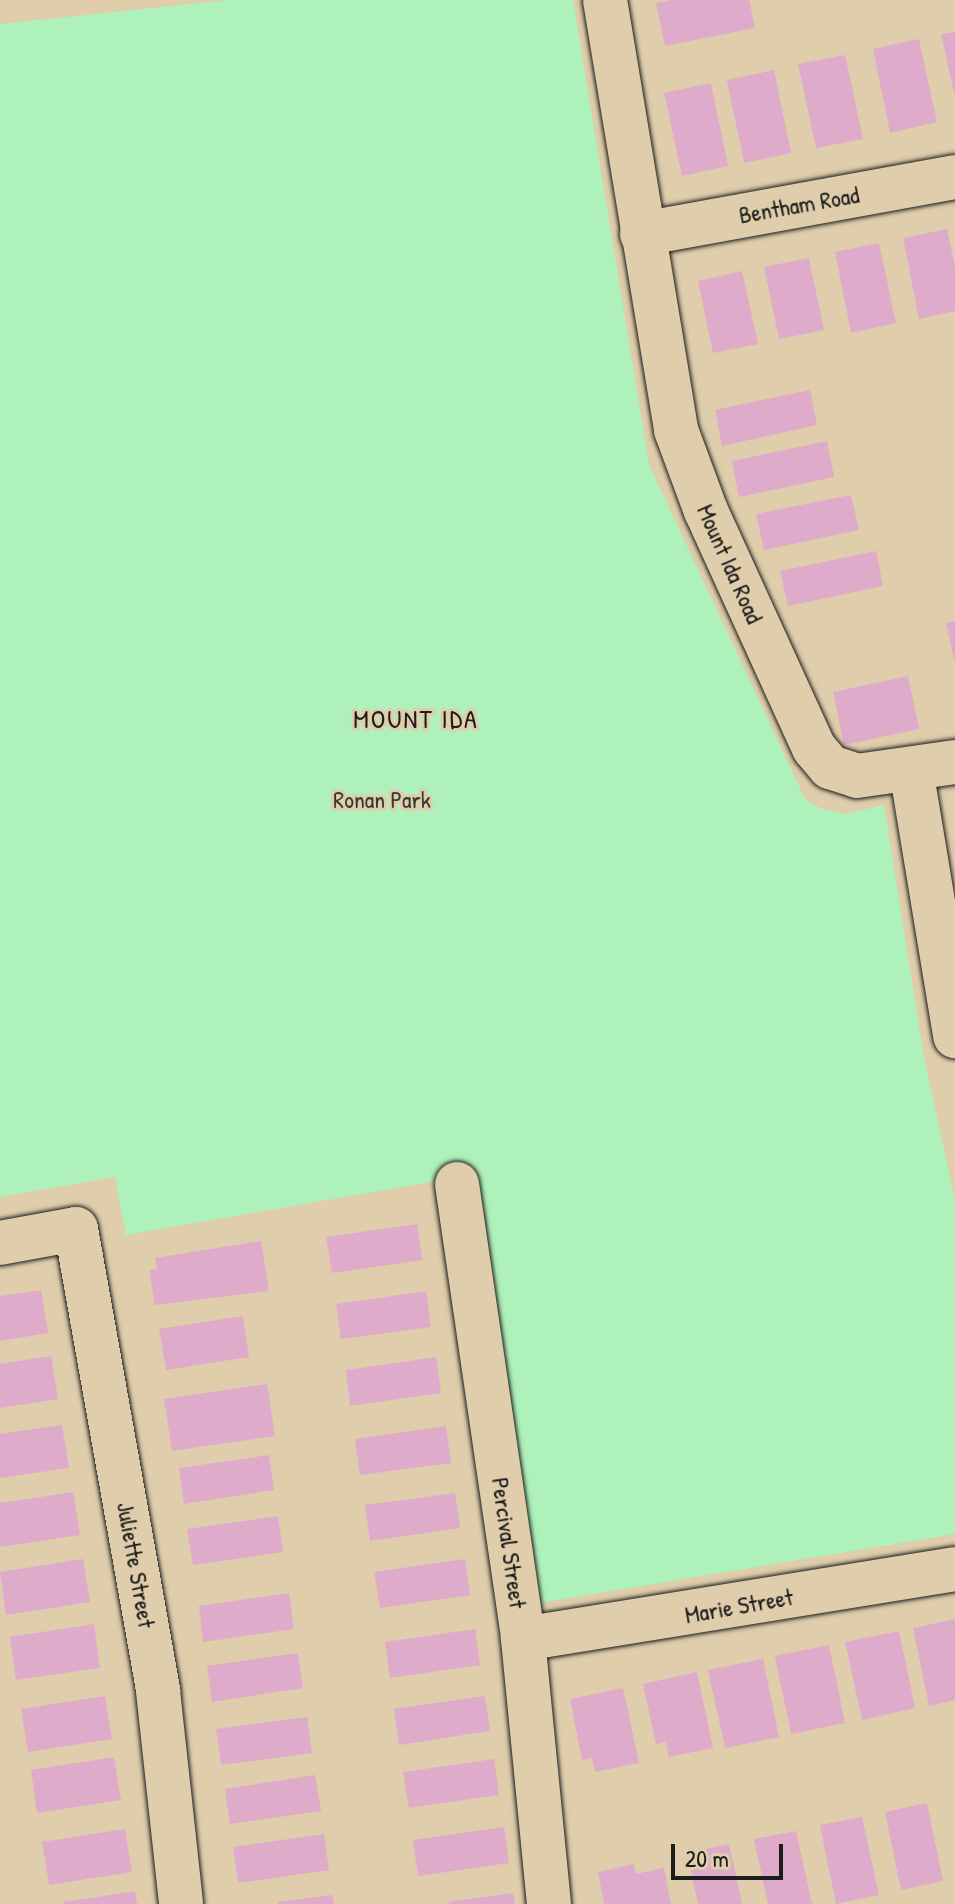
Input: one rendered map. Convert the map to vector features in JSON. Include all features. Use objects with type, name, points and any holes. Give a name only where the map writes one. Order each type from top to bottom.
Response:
[{"type":"street","name":"Mount Ida Road","points":[[605,0],[676,430],[706,511],[814,748],[830,767],[857,776],[955,762]]},
{"type":"street","name":"Bentham Road","points":[[642,234],[955,177]]},
{"type":"street","points":[[911,769],[955,1036]]},
{"type":"street","name":"Percival Street","points":[[457,1184],[523,1639],[549,1904]]},
{"type":"street","name":"Juliette Street","points":[[0,1243],[76,1229],[158,1691],[181,1904]]},
{"type":"street","name":"Marie Street","points":[[523,1639],[955,1569]]},
{"type":"green space","name":"Ronan Park","points":[[228,0],[573,0],[649,465],[805,799],[822,809],[846,814],[884,805],[924,1057],[955,1200],[955,1534],[533,1604],[471,1175],[126,1235],[115,1177],[0,1197],[0,24]]},
{"type":"building","points":[[672,0],[749,0],[755,28],[665,46],[656,3]]},
{"type":"building","points":[[955,32],[955,93],[954,93],[941,34]]},
{"type":"building","points":[[919,39],[937,122],[890,133],[873,49]]},
{"type":"building","points":[[845,55],[863,139],[816,148],[798,64]]},
{"type":"building","points":[[774,70],[791,153],[744,163],[727,80]]},
{"type":"building","points":[[711,83],[728,166],[682,176],[664,93]]},
{"type":"building","points":[[947,229],[955,267],[955,311],[919,319],[903,238]]},
{"type":"building","points":[[879,243],[896,323],[851,333],[835,252]]},
{"type":"building","points":[[809,258],[824,330],[779,339],[764,267]]},
{"type":"building","points":[[742,271],[758,344],[713,353],[698,281]]},
{"type":"building","points":[[810,390],[817,425],[722,446],[715,410]]},
{"type":"building","points":[[827,441],[834,477],[739,497],[732,461]]},
{"type":"building","points":[[851,495],[859,530],[764,550],[756,514]]},
{"type":"building","points":[[876,551],[883,586],[788,606],[780,571]]},
{"type":"building","points":[[955,621],[955,659],[954,659],[946,623]]},
{"type":"building","points":[[908,676],[919,729],[844,745],[833,692]]},
{"type":"building","points":[[417,1224],[422,1260],[332,1273],[326,1237]]},
{"type":"building","points":[[261,1241],[269,1291],[155,1305],[149,1270],[157,1269],[155,1258]]},
{"type":"building","points":[[41,1290],[48,1333],[0,1341],[0,1296]]},
{"type":"building","points":[[426,1291],[431,1327],[341,1339],[336,1304]]},
{"type":"building","points":[[243,1316],[249,1357],[166,1370],[159,1329]]},
{"type":"building","points":[[51,1356],[58,1399],[0,1408],[0,1364]]},
{"type":"building","points":[[436,1357],[441,1393],[350,1406],[346,1370]]},
{"type":"building","points":[[267,1384],[275,1436],[172,1451],[164,1399]]},
{"type":"building","points":[[62,1425],[69,1468],[0,1478],[0,1434]]},
{"type":"building","points":[[446,1426],[451,1463],[360,1475],[355,1439]]},
{"type":"building","points":[[269,1455],[274,1490],[184,1504],[179,1468]]},
{"type":"building","points":[[73,1492],[80,1535],[0,1547],[0,1503]]},
{"type":"building","points":[[455,1493],[460,1528],[370,1541],[365,1505]]},
{"type":"building","points":[[278,1516],[283,1552],[193,1565],[187,1529]]},
{"type":"building","points":[[83,1559],[90,1602],[6,1615],[0,1572]]},
{"type":"building","points":[[465,1559],[470,1595],[380,1608],[374,1572]]},
{"type":"building","points":[[289,1593],[294,1629],[203,1642],[199,1606]]},
{"type":"building","points":[[955,1619],[955,1700],[929,1706],[913,1628]]},
{"type":"building","points":[[94,1624],[100,1668],[16,1680],[10,1637]]},
{"type":"building","points":[[475,1629],[480,1665],[390,1678],[385,1642]]},
{"type":"building","points":[[899,1631],[915,1708],[862,1720],[845,1642]]},
{"type":"building","points":[[829,1645],[845,1723],[791,1734],[775,1656]]},
{"type":"building","points":[[298,1653],[303,1688],[212,1702],[207,1666]]},
{"type":"building","points":[[763,1659],[779,1737],[725,1748],[708,1670]]},
{"type":"building","points":[[697,1672],[713,1748],[669,1757],[666,1742],[656,1744],[643,1684]]},
{"type":"building","points":[[623,1688],[639,1763],[595,1772],[592,1758],[582,1760],[570,1699]]},
{"type":"building","points":[[105,1696],[112,1739],[28,1752],[21,1709]]},
{"type":"building","points":[[485,1696],[490,1731],[399,1745],[394,1709]]},
{"type":"building","points":[[307,1717],[312,1753],[221,1765],[216,1729]]},
{"type":"building","points":[[114,1757],[121,1800],[37,1813],[31,1770]]},
{"type":"building","points":[[494,1759],[499,1795],[409,1808],[403,1772]]},
{"type":"building","points":[[315,1775],[321,1811],[230,1824],[225,1789]]},
{"type":"building","points":[[927,1803],[943,1881],[901,1890],[885,1812]]},
{"type":"building","points":[[862,1817],[879,1895],[836,1904],[820,1825]]},
{"type":"building","points":[[504,1827],[509,1863],[418,1876],[413,1840]]},
{"type":"building","points":[[125,1829],[132,1872],[49,1885],[42,1842]]},
{"type":"building","points":[[796,1831],[812,1904],[768,1904],[754,1839]]},
{"type":"building","points":[[324,1834],[329,1870],[238,1883],[233,1847]]},
{"type":"building","points":[[729,1844],[742,1904],[698,1904],[687,1853]]},
{"type":"building","points":[[634,1864],[636,1874],[664,1868],[671,1904],[604,1904],[598,1872]]},
{"type":"building","points":[[135,1891],[137,1904],[64,1904],[64,1902]]},
{"type":"building","points":[[513,1893],[515,1904],[448,1902]]},
{"type":"building","points":[[332,1895],[334,1904],[278,1904],[278,1902]]},
{"type":"district","name":"MOUNT IDA","points":[[416,719]]}]
